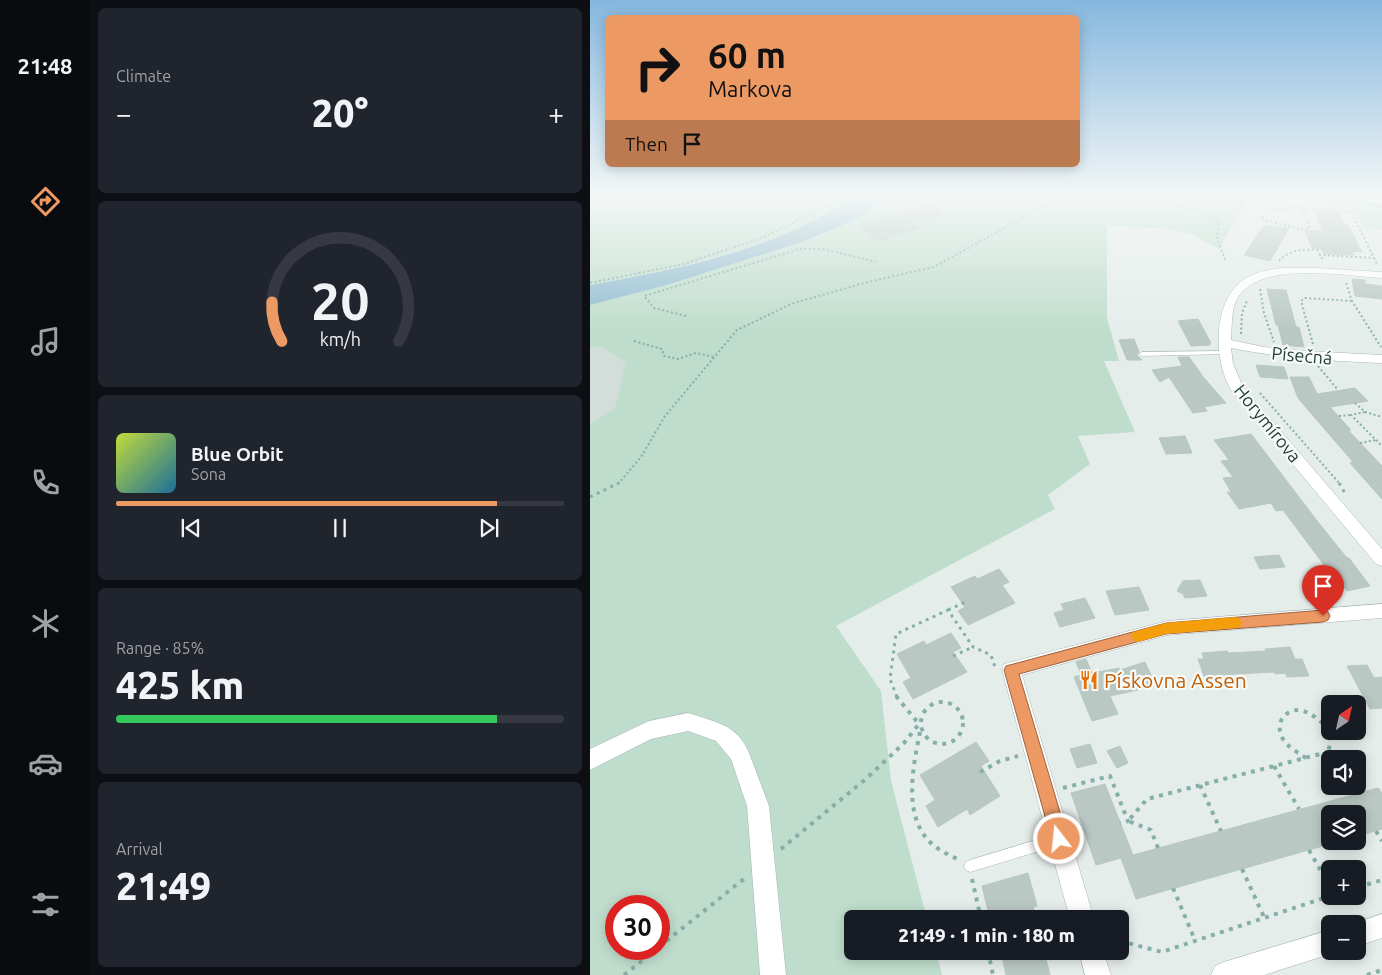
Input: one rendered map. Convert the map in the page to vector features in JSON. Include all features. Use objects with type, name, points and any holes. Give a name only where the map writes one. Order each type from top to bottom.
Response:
[{"type":"street","name":"Horymírova","points":[[1381,272],[1298,271],[1265,274],[1252,279],[1244,284],[1231,300],[1224,348],[1229,374],[1237,388],[1382,560]]},
{"type":"street","name":"Písečná","points":[[1224,348],[1241,347],[1264,352],[1325,358],[1382,358]]},
{"type":"street","points":[[1080,910],[1064,838],[1011,670],[1166,628],[1382,611]]},
{"type":"street","points":[[590,760],[608,749],[649,730],[688,722],[724,734],[738,754],[758,806],[772,975]]},
{"type":"street","points":[[1366,931],[1382,926]]},
{"type":"street","points":[[1224,975],[1321,945]]},
{"type":"street","points":[[1094,960],[1098,975]]},
{"type":"lane","points":[[1142,354],[1224,348]]},
{"type":"lane","points":[[970,866],[1064,838]]},
{"type":"path","points":[[590,283],[684,264],[757,240]]},
{"type":"path","points":[[590,497],[617,485],[641,457],[665,416],[737,330],[791,304],[864,283],[934,267],[984,240]]},
{"type":"path","points":[[1218,240],[1225,260]]},
{"type":"path","points":[[1365,240],[1381,272]]},
{"type":"path","points":[[686,316],[654,308],[644,296],[800,249],[823,249],[876,262]]},
{"type":"path","points":[[1275,266],[1284,255],[1301,249],[1317,250],[1326,263]]},
{"type":"path","points":[[1319,255],[1374,258]]},
{"type":"path","points":[[1344,276],[1352,301],[1382,349]]},
{"type":"path","points":[[1259,283],[1264,313],[1277,350]]},
{"type":"path","points":[[1314,345],[1301,301],[1305,298],[1352,301]]},
{"type":"path","points":[[1241,347],[1242,313],[1248,299]]},
{"type":"path","points":[[634,341],[662,349],[664,356],[678,359],[696,354],[714,357]]},
{"type":"path","points":[[1314,361],[1338,390]]},
{"type":"path","points":[[1257,392],[1263,395],[1344,489],[1346,496]]},
{"type":"path","points":[[1355,403],[1365,412],[1382,417]]},
{"type":"path","points":[[1339,416],[1365,412]]},
{"type":"path","points":[[1351,415],[1382,446]]},
{"type":"path","points":[[1360,443],[1376,440]]},
{"type":"path","points":[[965,602],[896,634],[890,683],[893,691],[919,723],[920,730],[911,774],[915,814],[919,827],[930,842],[970,866],[979,910]]},
{"type":"path","points":[[948,610],[973,647],[991,655],[997,673]]},
{"type":"path","points":[[953,656],[973,647]]},
{"type":"path","points":[[670,938],[861,785],[896,751],[919,723],[924,710],[936,703],[944,702],[957,707],[964,719],[962,732],[951,742],[944,744],[929,741],[920,730]]},
{"type":"path","points":[[1306,758],[1293,751],[1283,742],[1279,733],[1278,724],[1281,716],[1292,710],[1305,711],[1317,716],[1328,728],[1332,741],[1329,750]]},
{"type":"path","points":[[980,772],[1000,761],[1023,754]]},
{"type":"path","points":[[1120,823],[1128,821],[1147,799],[1321,754]]},
{"type":"path","points":[[1274,766],[1299,809]]},
{"type":"path","points":[[1054,790],[1110,776],[1128,821],[1151,830],[1158,848]]},
{"type":"path","points":[[1200,785],[1221,830]]},
{"type":"path","points":[[1376,831],[1382,841]]},
{"type":"path","points":[[1310,850],[1321,870]]},
{"type":"path","points":[[1242,869],[1264,916]]},
{"type":"path","points":[[1366,885],[1382,880]]},
{"type":"path","points":[[1173,888],[1195,940]]},
{"type":"path","points":[[1129,943],[1162,952],[1264,916],[1321,899]]},
{"type":"path","points":[[624,975],[643,960]]},
{"type":"path","points":[[990,960],[992,975]]},
{"type":"path","points":[[1366,975],[1382,970]]},
{"type":"shaded area","points":[[590,347],[603,348],[627,362],[615,408],[590,424]]},
{"type":"green space","points":[[590,240],[772,240],[727,255],[590,285]]},
{"type":"green space","points":[[808,240],[1107,240],[1107,318],[1119,361],[1104,361],[1135,432],[1078,436],[1090,464],[1048,495],[1055,509],[836,626],[881,691],[891,781],[925,910],[844,910],[844,960],[938,960],[942,975],[590,975],[590,424],[615,408],[626,362],[603,348],[590,347],[590,305],[667,285]]},
{"type":"green space","points":[[1201,240],[1225,240],[1219,249]]},
{"type":"water","points":[[771,240],[808,240],[667,285],[590,305],[590,285],[682,267],[727,255]]},
{"type":"building","points":[[1254,240],[1282,240],[1270,261],[1244,255]]},
{"type":"building","points":[[1309,240],[1356,240],[1362,252],[1352,251],[1354,255],[1324,254],[1321,249],[1312,248]]},
{"type":"building","points":[[1352,279],[1365,280],[1365,284],[1382,286],[1382,299],[1355,296]]},
{"type":"building","points":[[1267,289],[1286,290],[1296,327],[1299,327],[1304,347],[1283,345]]},
{"type":"building","points":[[1198,319],[1211,343],[1209,343],[1210,345],[1191,346],[1178,321]]},
{"type":"building","points":[[1134,339],[1139,352],[1137,355],[1142,360],[1127,360],[1119,340]]},
{"type":"building","points":[[1178,357],[1189,357],[1226,403],[1204,407],[1207,411],[1193,413],[1169,377],[1160,382],[1152,370],[1182,366]]},
{"type":"building","points":[[1256,365],[1284,367],[1288,379],[1260,377]]},
{"type":"building","points":[[1290,377],[1309,377],[1317,394],[1355,388],[1368,401],[1330,407],[1351,430],[1348,430],[1382,466],[1382,499],[1350,463],[1353,462],[1298,398]]},
{"type":"building","points":[[1251,434],[1370,586],[1347,591],[1334,572],[1330,573],[1283,510],[1276,511],[1271,503],[1239,509],[1227,492],[1231,492],[1223,478],[1233,477],[1221,461],[1229,460],[1214,440]]},
{"type":"building","points":[[1185,436],[1192,453],[1166,454],[1159,438]]},
{"type":"building","points":[[1279,555],[1285,567],[1260,569],[1254,557]]},
{"type":"building","points":[[999,569],[1009,582],[1002,585],[1015,603],[968,625],[958,611],[965,607],[951,587],[975,576],[977,579]]},
{"type":"building","points":[[1200,580],[1207,596],[1185,598],[1183,594],[1177,591],[1183,581]]},
{"type":"building","points":[[1139,587],[1149,610],[1115,615],[1106,591]]},
{"type":"building","points":[[1085,598],[1095,618],[1060,627],[1054,613],[1064,610],[1061,604]]},
{"type":"building","points":[[951,633],[961,648],[953,652],[967,672],[913,699],[903,682],[911,678],[897,654],[924,641],[926,645]]},
{"type":"building","points":[[1290,647],[1295,659],[1302,659],[1309,676],[1287,677],[1285,673],[1275,674],[1274,672],[1204,676],[1198,659],[1204,659],[1202,653],[1266,651],[1265,649]]},
{"type":"building","points":[[1086,659],[1092,673],[1119,668],[1120,670],[1145,662],[1156,686],[1110,696],[1118,714],[1092,721],[1074,677],[1081,675],[1076,662]]},
{"type":"building","points":[[1367,665],[1374,678],[1382,677],[1382,708],[1370,709],[1366,702],[1366,695],[1363,695],[1347,666]]},
{"type":"building","points":[[976,742],[989,761],[981,766],[1000,796],[970,815],[967,809],[938,827],[926,806],[935,800],[920,775]]},
{"type":"building","points":[[1090,744],[1097,763],[1077,768],[1070,749]]},
{"type":"building","points":[[1120,746],[1128,763],[1117,768],[1107,751]]},
{"type":"building","points":[[1105,784],[1133,855],[1352,795],[1366,795],[1366,791],[1378,788],[1382,793],[1382,829],[1366,834],[1366,805],[1321,805],[1321,847],[1136,899],[1121,858],[1096,865],[1071,793]]},
{"type":"building","points":[[1028,873],[1037,906],[1033,907],[1034,910],[988,910],[982,886]]},
{"type":"building","points":[[1003,960],[1046,960],[1050,975],[1006,975]]},
{"type":"slow traffic","points":[[1138,636],[1166,628],[1235,623]]},
{"type":"place","name":"Pískovna Assen","points":[[1089,680]]},
{"type":"route","points":[[1059,839],[1011,670],[1166,628],[1323,616]]}]
